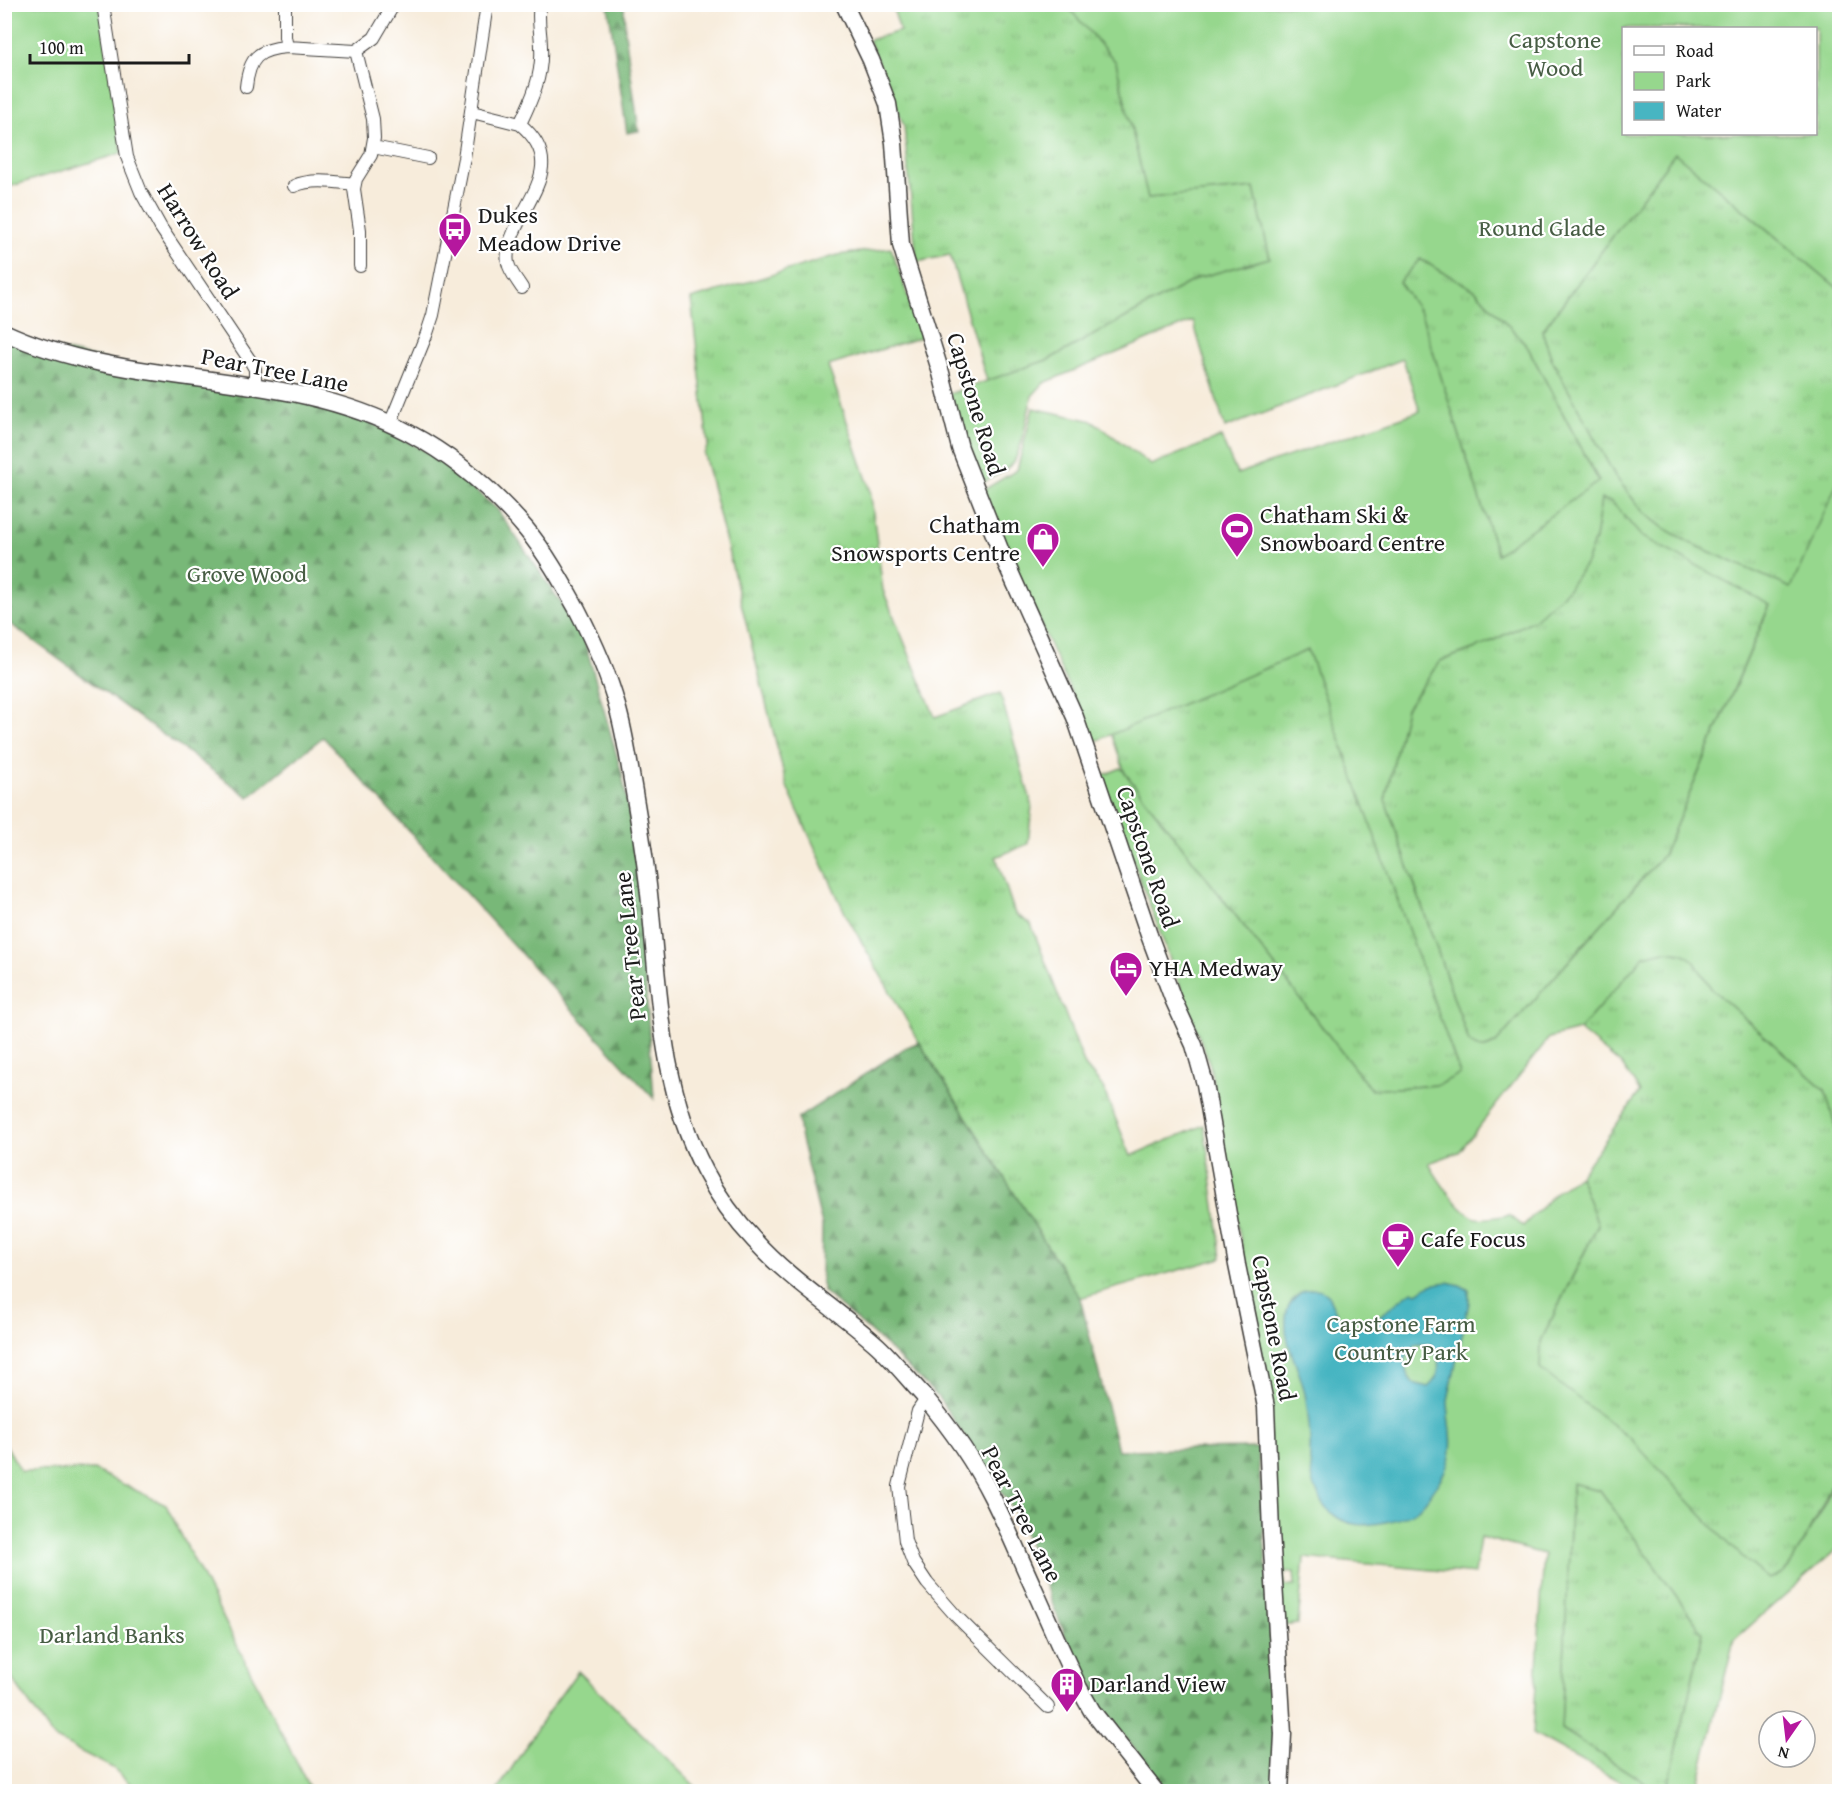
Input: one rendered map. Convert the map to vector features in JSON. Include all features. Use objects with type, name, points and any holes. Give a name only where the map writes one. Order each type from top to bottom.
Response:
[{"type":"street","name":"Harrow Road","points":[[103,4],[124,141],[134,174],[148,207],[161,228],[251,362],[256,373],[255,385]]},
{"type":"street","points":[[285,4],[287,47]]},
{"type":"street","points":[[246,87],[248,73],[255,57],[268,50],[287,47],[356,51],[374,38],[394,4]]},
{"type":"street","points":[[390,424],[427,333],[432,315],[472,112],[488,4]]},
{"type":"street","points":[[520,124],[534,95],[542,59],[538,17],[540,4]]},
{"type":"street","name":"Capstone Road","points":[[844,4],[871,60],[888,104],[894,143],[901,245],[938,362],[960,448],[1001,552],[1075,717],[1149,935],[1173,999],[1194,1045],[1205,1084],[1237,1265],[1266,1407],[1283,1734],[1280,1791]]},
{"type":"street","points":[[356,51],[374,129],[373,147],[354,184],[360,230],[360,266]]},
{"type":"street","points":[[472,112],[520,124],[541,150],[542,172],[513,234],[508,253],[509,267],[522,288]]},
{"type":"street","points":[[373,147],[428,158]]},
{"type":"street","points":[[294,186],[326,182],[354,184]]},
{"type":"street","name":"Pear Tree Lane","points":[[4,332],[40,346],[88,360],[147,371],[255,385],[327,401],[390,424],[410,433],[479,480],[528,531],[558,576],[595,644],[617,704],[646,859],[660,1015],[670,1076],[684,1123],[704,1171],[726,1206],[755,1242],[786,1271],[880,1348],[926,1399],[958,1441],[991,1494],[1079,1688],[1092,1711],[1156,1791]]},
{"type":"street","points":[[926,1399],[918,1411],[899,1486],[905,1541],[913,1562],[927,1583],[956,1616],[1048,1707]]},
{"type":"green space","points":[[4,5],[100,5],[122,153],[5,188]]},
{"type":"green space","points":[[608,5],[624,5],[625,33],[639,131],[627,133]]},
{"type":"green space","points":[[892,5],[1067,5],[1116,62],[1148,198],[1254,188],[1270,258],[1198,278],[1050,359],[987,381],[950,255],[917,262],[904,126],[869,40],[900,31]]},
{"type":"green space","name":"Capstone Farm Country Park","points":[[1066,5],[1839,5],[1839,289],[1675,153],[1542,331],[1552,360],[1615,476],[1643,512],[1665,529],[1690,543],[1791,588],[1839,479],[1839,1139],[1825,1090],[1711,988],[1694,961],[1683,953],[1665,951],[1644,956],[1579,1030],[1549,1038],[1459,1152],[1429,1163],[1449,1194],[1470,1215],[1484,1219],[1509,1215],[1523,1226],[1556,1192],[1579,1176],[1598,1224],[1541,1341],[1540,1369],[1631,1439],[1723,1538],[1769,1579],[1783,1573],[1793,1561],[1826,1501],[1839,1468],[1840,1543],[1838,1548],[1734,1640],[1696,1791],[1637,1791],[1533,1734],[1544,1554],[1480,1537],[1475,1574],[1304,1558],[1298,1624],[1280,1626],[1248,1282],[1210,1065],[1101,776],[1121,768],[1371,1090],[1438,1085],[1460,1074],[1308,650],[1094,742],[980,492],[1017,470],[1033,408],[1093,421],[1151,465],[1221,437],[1237,474],[1420,411],[1403,359],[1225,428],[1193,321],[1044,383],[1032,396],[1022,441],[1015,460],[1006,470],[977,486],[949,394],[1050,359],[1198,278],[1270,258],[1254,188],[1148,198],[1116,62]],"holes":[[[1420,259],[1475,290],[1526,344],[1599,481],[1497,554],[1421,314],[1399,282]],[[1601,499],[1612,502],[1641,536],[1770,605],[1664,854],[1496,1043],[1489,1047],[1479,1048],[1469,1042],[1385,800],[1406,708],[1440,661],[1484,645],[1534,620],[1568,589],[1586,563],[1595,539]],[[1572,1483],[1600,1490],[1703,1633],[1669,1783],[1656,1790],[1561,1729]],[[1294,1572],[1295,1586],[1284,1586],[1284,1573]]]},
{"type":"green space","points":[[1675,153],[1839,289],[1839,479],[1791,589],[1690,543],[1665,529],[1643,512],[1615,476],[1552,360],[1542,331]]},
{"type":"green space","points":[[891,248],[922,337],[828,366],[870,489],[883,590],[935,717],[1000,693],[1032,805],[1028,844],[996,857],[1015,914],[1031,924],[1085,1066],[1102,1086],[1131,1156],[1204,1125],[1222,1258],[1080,1298],[919,1042],[845,913],[787,787],[704,454],[708,445],[691,299],[838,255]]},
{"type":"green space","points":[[1420,259],[1475,290],[1526,344],[1599,482],[1497,554],[1421,314],[1399,282]]},
{"type":"green space","name":"Grove Wood","points":[[5,338],[307,403],[364,419],[435,456],[497,509],[583,635],[622,774],[636,854],[654,1099],[323,737],[249,797],[5,620]]},
{"type":"green space","points":[[1601,499],[1612,502],[1642,536],[1770,604],[1664,854],[1496,1043],[1489,1047],[1479,1048],[1469,1042],[1385,800],[1406,708],[1440,661],[1484,645],[1534,620],[1586,563],[1595,539]]},
{"type":"green space","points":[[1308,650],[1461,1074],[1438,1085],[1371,1090],[1125,773],[1111,733]]},
{"type":"green space","points":[[1665,951],[1683,953],[1695,961],[1711,988],[1825,1090],[1839,1139],[1839,1466],[1823,1504],[1793,1561],[1783,1573],[1769,1579],[1540,1369],[1541,1341],[1598,1225],[1579,1176],[1640,1092],[1623,1066],[1579,1030],[1644,955]]},
{"type":"green space","points":[[919,1042],[1080,1298],[1118,1450],[1258,1448],[1276,1706],[1275,1791],[1167,1791],[1085,1685],[1017,1515],[938,1397],[882,1342],[824,1292],[821,1280],[822,1225],[798,1118],[905,1048]]},
{"type":"green space","name":"Darland Banks","points":[[4,1442],[21,1471],[94,1470],[166,1505],[311,1791],[138,1791],[113,1768],[56,1739],[51,1734],[5,1669]]},
{"type":"green space","points":[[1572,1483],[1600,1490],[1703,1633],[1669,1783],[1656,1790],[1561,1729]]},
{"type":"green space","points":[[578,1671],[700,1791],[497,1791],[546,1715]]},
{"type":"water","points":[[1447,1282],[1469,1290],[1469,1303],[1448,1400],[1452,1440],[1448,1463],[1429,1496],[1419,1508],[1410,1514],[1377,1524],[1360,1525],[1345,1522],[1324,1505],[1313,1479],[1305,1396],[1286,1332],[1288,1308],[1294,1298],[1301,1293],[1316,1289],[1327,1294],[1339,1317],[1346,1323],[1357,1327],[1377,1318],[1412,1291],[1417,1293],[1430,1285]],"holes":[[[1415,1344],[1432,1345],[1439,1368],[1436,1378],[1428,1387],[1413,1383],[1407,1374],[1404,1361]]]},
{"type":"place","name":"Dukes Meadow Drive","points":[[455,258]]},
{"type":"place","name":"Chatham Ski & Snowboard Centre","points":[[1237,558]]},
{"type":"place","name":"Chatham Snowsports Centre","points":[[1043,568]]},
{"type":"place","name":"YHA Medway","points":[[1126,997]]},
{"type":"place","name":"Cafe Focus","points":[[1398,1268]]},
{"type":"place","name":"Darland View","points":[[1067,1713]]},
{"type":"park label","name":"Capstone Wood","points":[[1555,54]]},
{"type":"park label","name":"Round Glade","points":[[1542,228]]}]
